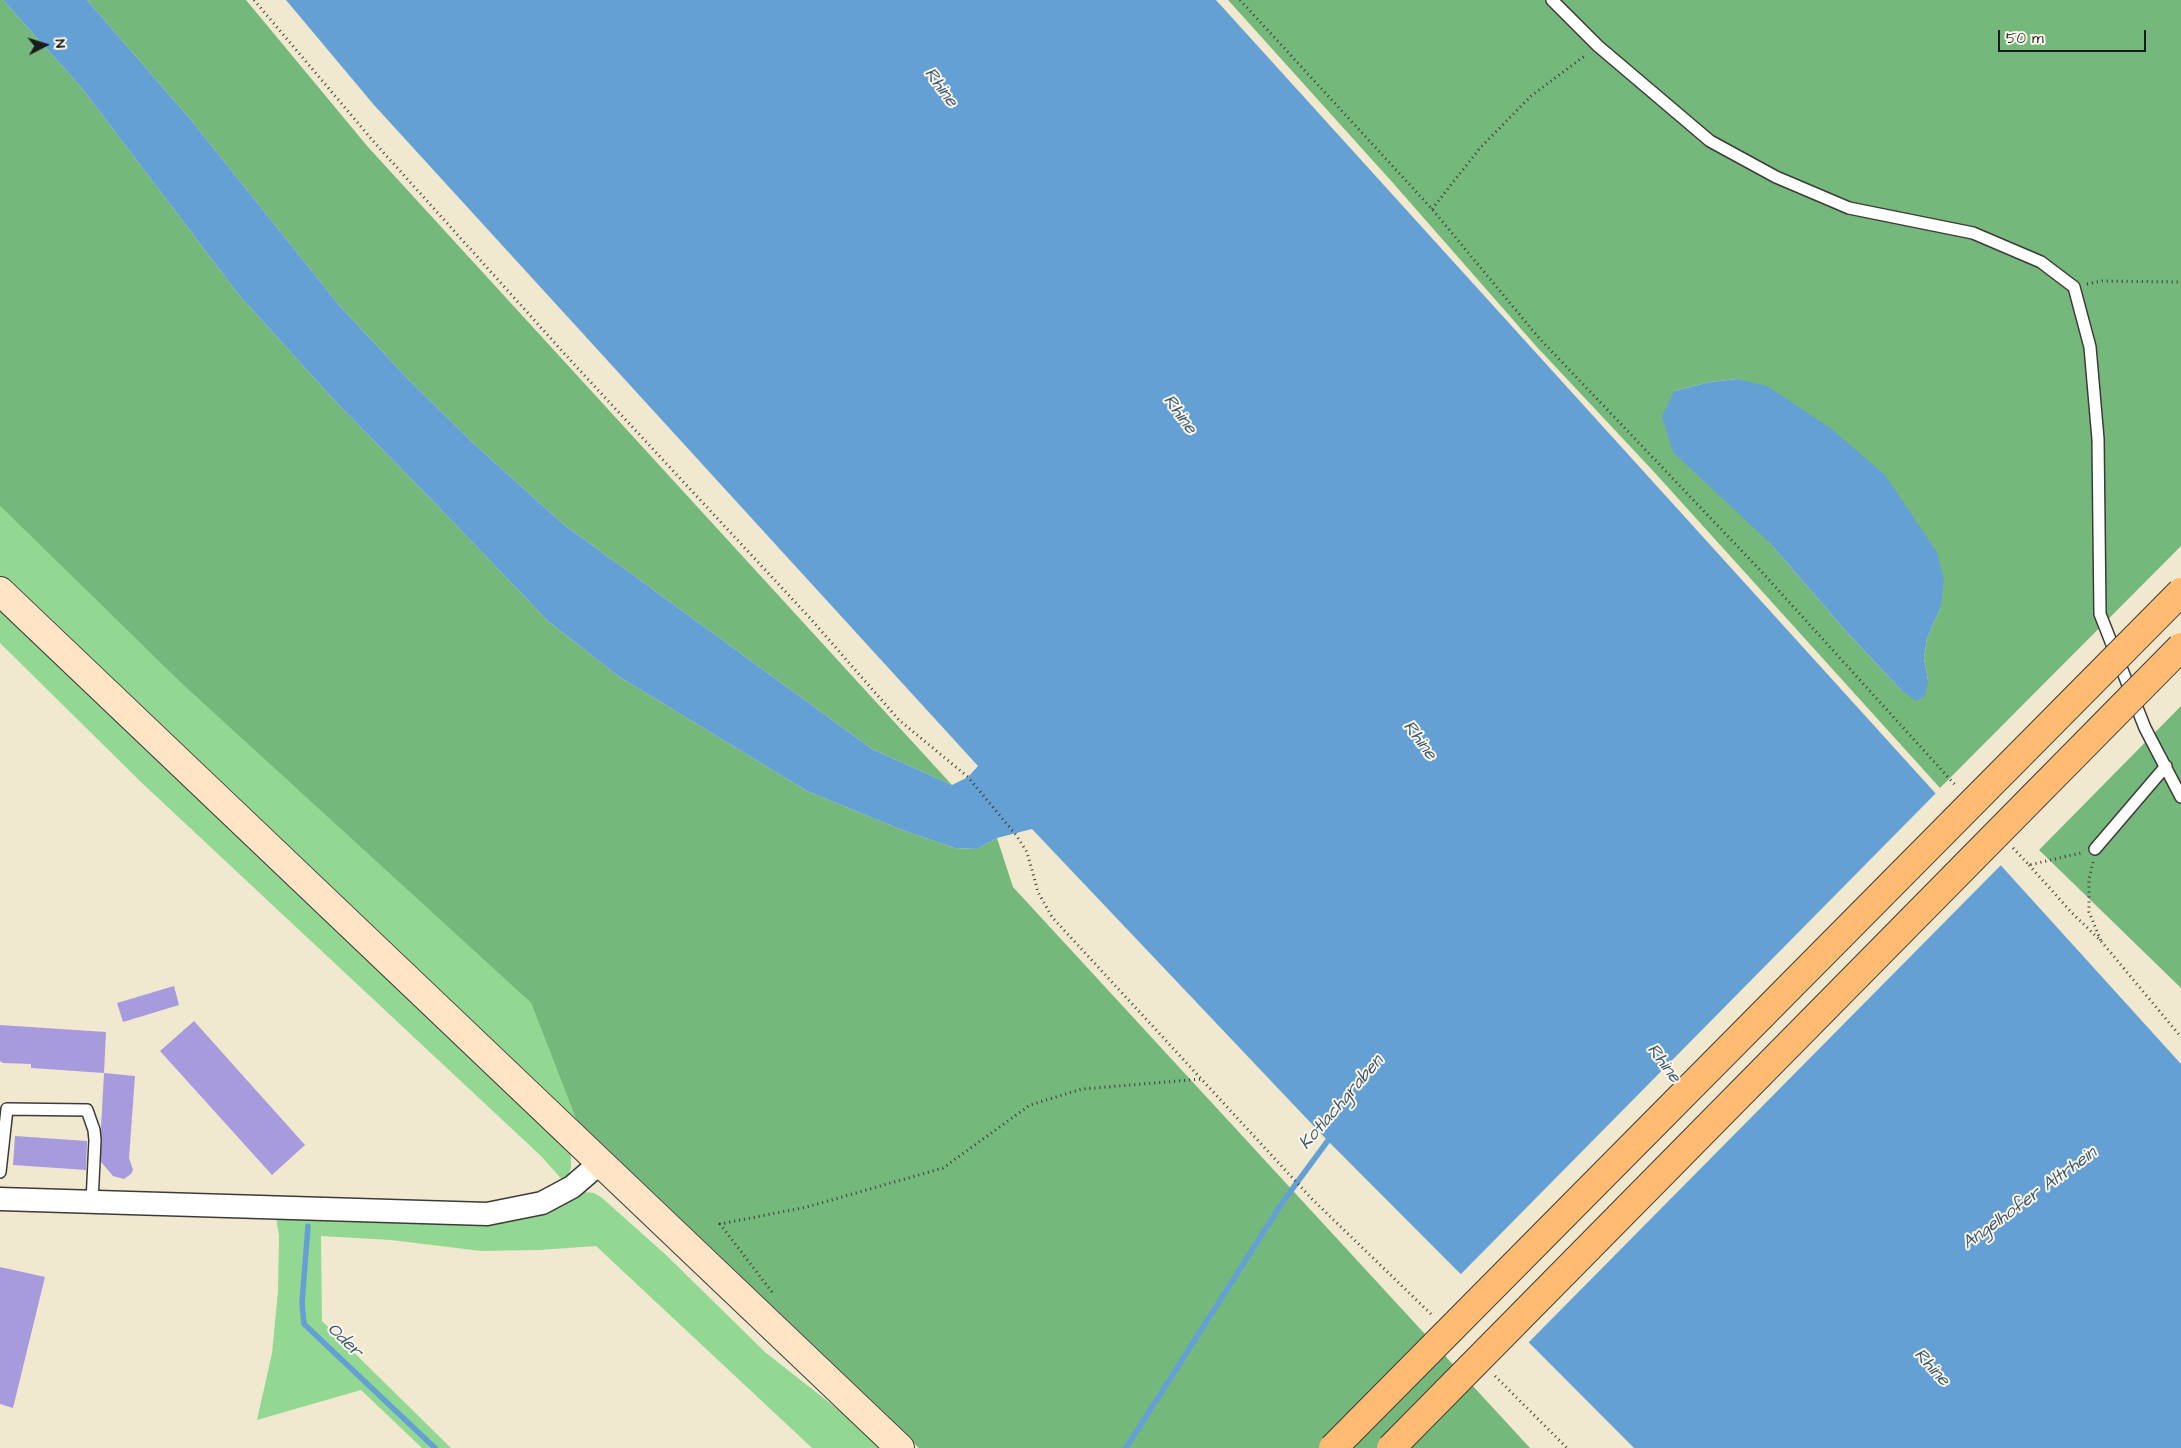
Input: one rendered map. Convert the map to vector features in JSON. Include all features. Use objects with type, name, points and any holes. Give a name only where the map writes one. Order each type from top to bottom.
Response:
[{"type":"highway","points":[[1333,1448],[2181,592]]},
{"type":"highway","points":[[1391,1448],[2181,647]]},
{"type":"street","points":[[0,592],[900,1448]]},
{"type":"street","points":[[0,1199],[487,1214],[542,1203],[572,1187],[601,1162]]},
{"type":"lane","points":[[1552,0],[1598,46],[1710,141],[1776,177],[1849,208],[1973,233],[2041,262],[2074,287],[2090,347],[2098,439],[2100,614],[2145,728],[2181,797]]},
{"type":"lane","points":[[2095,849],[2166,766]]},
{"type":"lane","points":[[0,1172],[7,1109],[87,1110],[94,1130],[95,1140],[92,1202]]},
{"type":"path","points":[[254,0],[374,142],[572,362],[808,617],[899,720],[968,777],[1016,835],[1027,852],[1038,892],[1052,917],[1311,1198]]},
{"type":"path","points":[[1240,0],[1432,209],[1539,338],[1760,570],[1962,793]]},
{"type":"path","points":[[1432,209],[1480,148],[1531,96],[1598,46]]},
{"type":"path","points":[[2074,287],[2102,281],[2181,282]]},
{"type":"path","points":[[2009,843],[2072,913],[2101,941],[2181,1037]]},
{"type":"path","points":[[2029,865],[2095,849],[2089,879],[2089,912],[2101,941]]},
{"type":"path","points":[[720,1224],[808,1208],[942,1168],[1030,1105],[1082,1089],[1203,1079]]},
{"type":"green space","points":[[0,0],[3,0],[81,87],[239,295],[335,401],[548,621],[618,676],[807,791],[902,830],[955,848],[977,849],[997,838],[1013,887],[1530,1448],[919,1448],[894,1425],[643,1183],[578,1124],[531,1003],[181,683],[0,506]]},
{"type":"green space","points":[[87,0],[246,0],[368,147],[952,785],[872,749],[563,524],[473,443],[406,377],[339,305],[191,120]]},
{"type":"green space","points":[[1228,0],[2181,0],[2181,546],[1940,788],[1655,473],[1536,346],[1393,183]],"holes":[[[1737,379],[1941,607],[1927,638],[1924,658],[1928,680],[1901,690],[1844,629],[1770,543],[1674,391],[1710,382]]]},
{"type":"green space","points":[[0,506],[181,683],[531,1003],[578,1124],[0,577]]},
{"type":"green space","points":[[0,602],[571,1152],[571,1168],[565,1183],[542,1157],[143,784],[0,643]]},
{"type":"green space","points":[[2181,706],[2181,988],[2039,850]]},
{"type":"green space","points":[[584,1192],[594,1193],[601,1197],[665,1254],[765,1352],[887,1448],[812,1448],[596,1246],[539,1250],[481,1251],[391,1240],[321,1236],[322,1321],[451,1448],[422,1448],[361,1390],[257,1420],[272,1353],[278,1291],[279,1236],[276,1217],[436,1221]]},
{"type":"water","points":[[3,0],[87,0],[191,120],[339,305],[406,377],[473,443],[563,524],[872,749],[952,785],[968,777],[978,766],[374,105],[286,0],[1216,0],[2181,1064],[2181,1448],[1634,1448],[1327,1140],[1032,829],[997,838],[977,849],[955,848],[902,830],[807,791],[618,676],[548,621],[335,401],[239,295],[81,87]]},
{"type":"water","points":[[1737,379],[1767,386],[1829,427],[1885,475],[1937,552],[1944,580],[1941,607],[1927,638],[1924,658],[1928,680],[1925,696],[1916,701],[1901,690],[1844,629],[1770,543],[1673,452],[1662,417],[1674,391],[1710,382]]},
{"type":"pier","points":[[1937,792],[2002,864],[1527,1344],[1459,1276]]},
{"type":"building","points":[[174,986],[179,1005],[123,1022],[117,1003]]},
{"type":"building","points":[[194,1021],[305,1145],[272,1175],[160,1051]]},
{"type":"building","points":[[0,1025],[106,1032],[104,1073],[31,1068],[31,1064],[3,1063],[0,1061]]},
{"type":"building","points":[[104,1073],[135,1076],[129,1158],[133,1170],[124,1179],[113,1176],[101,1162]]},
{"type":"building","points":[[15,1136],[87,1141],[86,1170],[13,1165]]},
{"type":"building","points":[[0,1267],[45,1277],[13,1408],[0,1404]]},
{"type":"waterway","name":"Kotlachgraben","points":[[1126,1448],[1282,1203],[1332,1135]]},
{"type":"waterway","name":"Oder","points":[[308,1226],[302,1303],[304,1324],[435,1448]]},
{"type":"water label","name":"Rhine","points":[[940,88]]},
{"type":"water label","name":"Rhine","points":[[1179,415]]},
{"type":"water label","name":"Rhine","points":[[1419,741]]},
{"type":"water label","name":"Rhine","points":[[1663,1064]]},
{"type":"water label","name":"Angelhofer Altrhein","points":[[2030,1199]]},
{"type":"water label","name":"Rhine","points":[[1931,1368]]}]
